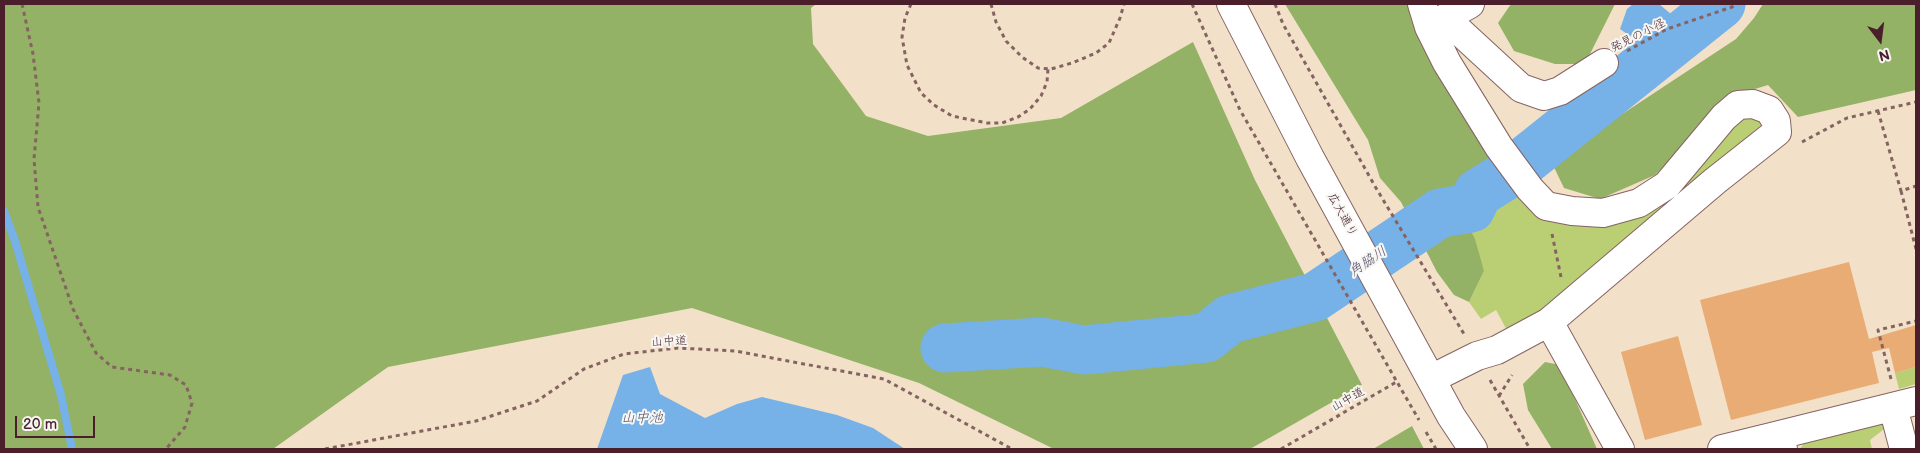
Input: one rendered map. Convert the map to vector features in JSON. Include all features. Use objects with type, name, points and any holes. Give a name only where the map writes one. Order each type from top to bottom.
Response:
[{"type":"street","name":"広大通り","points":[[1231,4],[1310,158],[1428,372],[1473,449]]},
{"type":"street","points":[[1426,15],[1470,4]]},
{"type":"street","points":[[1426,15],[1447,63],[1499,147],[1530,189],[1546,206],[1572,211],[1603,213],[1639,203],[1667,185],[1724,117],[1738,105],[1753,104],[1769,110],[1776,121],[1777,132],[1715,181],[1559,314],[1497,350],[1477,356],[1443,372],[1428,372]]},
{"type":"street","points":[[1426,15],[1457,29],[1521,88],[1544,96],[1560,90],[1604,63]]},
{"type":"street","points":[[1559,314],[1620,449]]},
{"type":"street","points":[[1722,449],[1777,443],[1902,405],[1904,449]]},
{"type":"path","points":[[22,4],[33,54],[39,103],[34,159],[38,207],[74,309],[96,353],[112,367],[170,375],[186,385],[192,403],[185,427],[166,449]]},
{"type":"path","points":[[911,4],[905,18],[902,38],[908,65],[921,93],[934,105],[952,116],[987,123],[1002,123],[1018,117],[1030,109],[1041,96],[1047,82],[1048,69]]},
{"type":"path","points":[[991,4],[996,22],[1006,41],[1022,57],[1038,68],[1048,69],[1072,63],[1096,53],[1108,43],[1120,18],[1124,4]]},
{"type":"path","points":[[1192,4],[1240,110],[1421,423]]},
{"type":"path","points":[[1275,4],[1283,24],[1371,179],[1477,356],[1530,449]]},
{"type":"path","name":"発見の小径","points":[[1604,63],[1667,29],[1736,4]]},
{"type":"path","points":[[1878,111],[1916,249]]},
{"type":"path","points":[[1901,191],[1916,186]]},
{"type":"path","points":[[1546,206],[1559,314]]},
{"type":"path","points":[[1902,405],[1878,330],[1916,321]]},
{"type":"path","name":"山中道","points":[[325,449],[476,421],[537,401],[584,369],[624,354],[678,348],[735,352],[884,379],[1012,449]]},
{"type":"path","name":"山中道","points":[[1281,449],[1397,382],[1428,372]]},
{"type":"path","points":[[1426,431],[1436,449]]},
{"type":"green space","points":[[4,4],[816,4],[811,8],[813,44],[866,116],[928,136],[1061,118],[1193,42],[1255,180],[1362,385],[1250,449],[1054,449],[919,383],[692,308],[388,367],[273,449],[4,449]]},
{"type":"green space","points":[[1285,4],[1412,4],[1510,183],[1505,201],[1486,200],[1465,219],[1475,239],[1484,271],[1469,302],[1454,295],[1437,272],[1401,202],[1380,178],[1368,140]]},
{"type":"green space","points":[[1511,4],[1615,4],[1585,64],[1555,64],[1514,51],[1498,23]]},
{"type":"green space","points":[[1763,4],[1916,4],[1916,90],[1798,117],[1768,85],[1722,99],[1684,147],[1655,175],[1600,199],[1564,188],[1551,161],[1736,39]]},
{"type":"green space","points":[[1739,113],[1771,123],[1574,290],[1509,334],[1496,310],[1481,319],[1469,302],[1484,271],[1465,219],[1486,200],[1510,183],[1597,221]]},
{"type":"green space","points":[[1545,362],[1560,365],[1597,449],[1552,449],[1528,410],[1523,384]]},
{"type":"green space","points":[[1916,367],[1916,384],[1899,389],[1895,373]]},
{"type":"green space","points":[[1887,422],[1888,426],[1870,440],[1872,449],[1800,449],[1804,443]]},
{"type":"green space","points":[[1412,426],[1424,449],[1373,449]]},
{"type":"water","points":[[1633,4],[1659,4],[1671,14],[1664,23],[1630,36],[1620,29],[1627,9]]},
{"type":"water","name":"山中池","points":[[650,367],[660,394],[705,418],[737,404],[762,397],[837,415],[873,428],[905,449],[597,449],[623,375]]},
{"type":"building","points":[[1849,262],[1869,339],[1916,325],[1916,367],[1895,373],[1889,348],[1872,352],[1879,383],[1731,420],[1700,300]]},
{"type":"building","points":[[1678,336],[1702,425],[1645,440],[1621,352]]},
{"type":"waterway","name":"角脇川","points":[[945,348],[1042,342],[1084,350],[1206,338],[1230,319],[1315,297],[1440,213],[1471,208],[1478,193],[1507,175],[1721,4]]},
{"type":"waterway","points":[[4,211],[15,241],[61,395],[72,449]]}]
